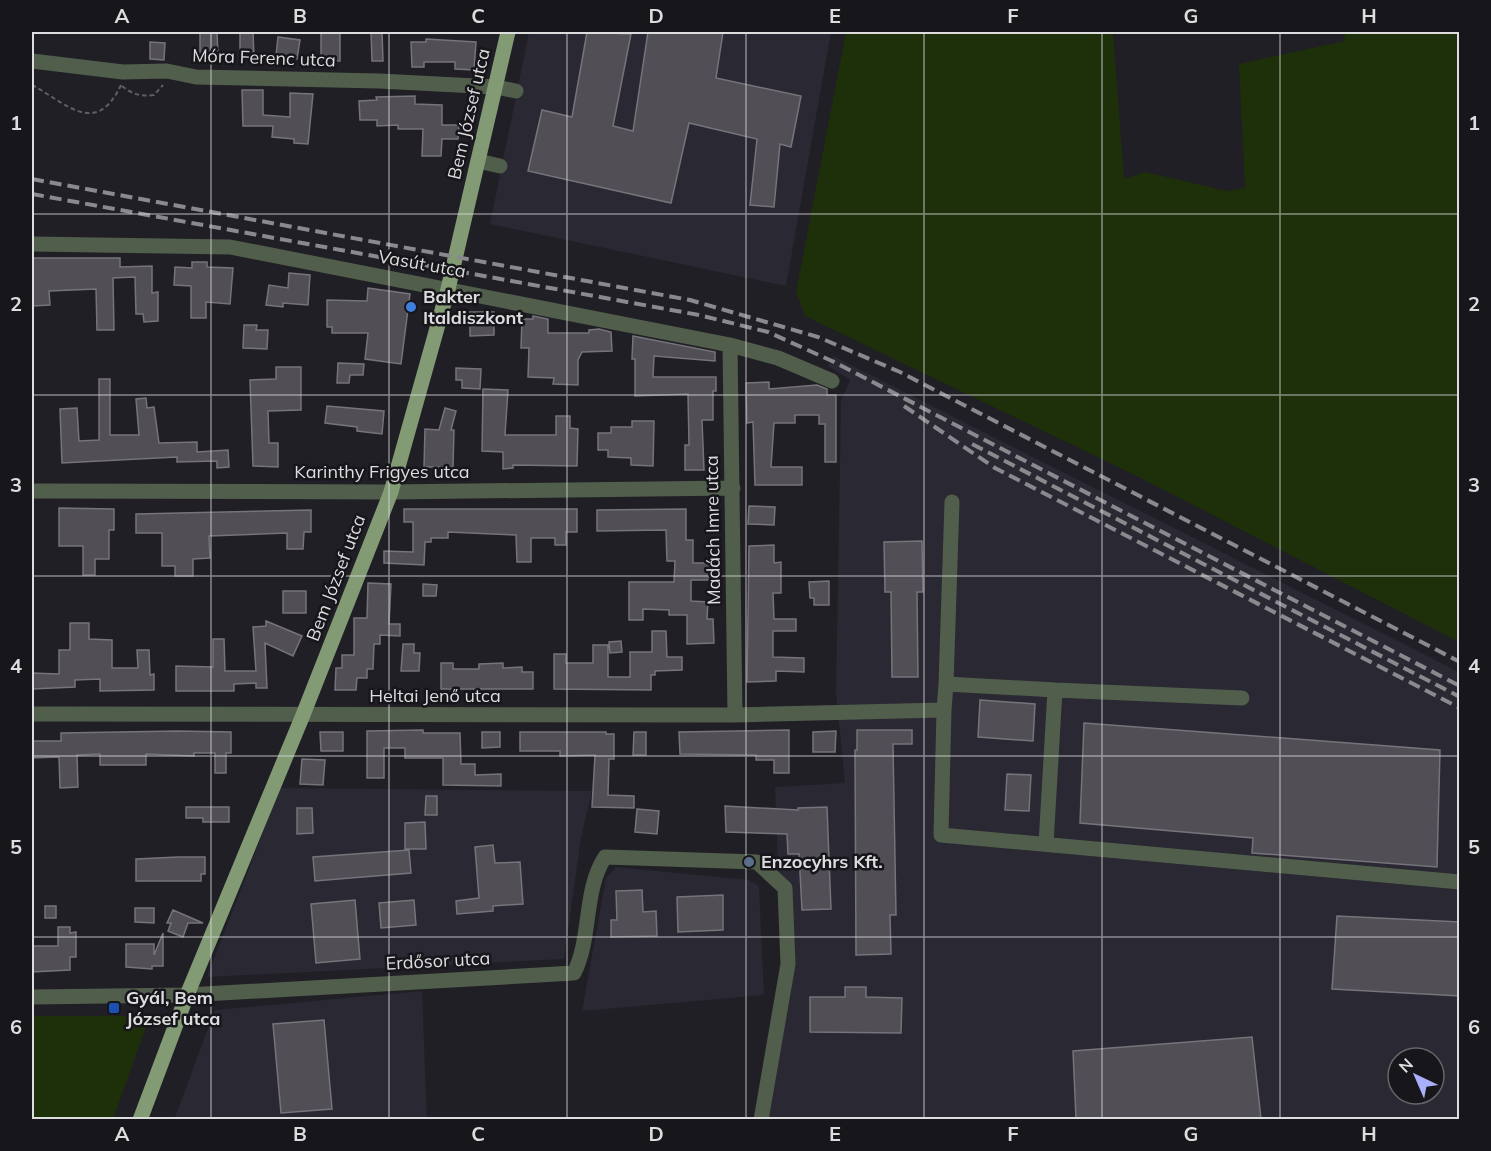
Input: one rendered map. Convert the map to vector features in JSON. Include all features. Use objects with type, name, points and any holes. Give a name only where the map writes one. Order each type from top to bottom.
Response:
[{"type":"main road","name":"Bem József utca","points":[[140,1119],[187,995],[303,715],[391,492],[448,289],[508,32]]},
{"type":"street","name":"Móra Ferenc utca","points":[[32,61],[123,72],[167,71],[196,77],[496,87],[516,91]]},
{"type":"street","points":[[478,161],[500,166]]},
{"type":"street","name":"Vasút utca","points":[[32,244],[230,247],[730,345],[778,358],[832,381]]},
{"type":"street","name":"Madách Imre utca","points":[[730,345],[735,715]]},
{"type":"street","name":"Karinthy Frigyes utca","points":[[32,491],[391,492],[733,488]]},
{"type":"street","points":[[952,502],[941,835],[1460,882]]},
{"type":"street","points":[[946,684],[1242,698]]},
{"type":"street","points":[[1046,844],[1055,690]]},
{"type":"street","name":"Heltai Jenő utca","points":[[32,714],[735,715],[944,710]]},
{"type":"street","name":"Erdősor utca","points":[[32,997],[187,995],[574,973],[581,959],[596,870],[605,857],[757,862],[785,888],[788,964],[761,1119]]},
{"type":"path","points":[[32,85],[74,110],[85,113],[98,112],[109,106],[121,84]]},
{"type":"shaded area","points":[[529,32],[831,32],[786,286],[490,224]]},
{"type":"shaded area","points":[[833,356],[1459,672],[1459,1119],[761,1120],[782,971],[775,787],[845,783],[836,693],[841,401],[850,380],[828,366]]},
{"type":"shaded area","points":[[280,788],[592,791],[581,838],[564,959],[207,977]]},
{"type":"shaded area","points":[[616,867],[749,880],[759,886],[764,995],[582,1011],[606,878]]},
{"type":"shaded area","points":[[422,991],[427,1119],[174,1120],[215,1010]]},
{"type":"green space","points":[[846,32],[1113,32],[1124,179],[1145,172],[1227,191],[1245,188],[1239,64],[1345,41],[1344,32],[1459,32],[1459,642],[1135,475],[805,316],[796,292]]},
{"type":"green space","points":[[32,1016],[150,1016],[113,1119],[32,1119]]},
{"type":"building","points":[[200,32],[217,32],[218,54],[200,55]]},
{"type":"building","points":[[240,32],[253,32],[254,57],[240,57]]},
{"type":"building","points":[[321,32],[340,32],[340,61],[321,60]]},
{"type":"building","points":[[371,32],[382,32],[383,61],[372,61]]},
{"type":"building","points":[[587,32],[631,34],[613,126],[633,131],[648,32],[723,32],[716,78],[801,96],[791,147],[780,144],[774,207],[750,205],[757,139],[689,123],[671,203],[528,171],[542,110],[572,117]]},
{"type":"building","points":[[278,37],[300,40],[297,59],[276,56]]},
{"type":"building","points":[[426,39],[476,42],[474,70],[455,69],[455,62],[424,62],[424,67],[412,67],[411,42],[426,42]]},
{"type":"building","points":[[150,42],[165,43],[164,60],[150,59]]},
{"type":"building","points":[[242,90],[263,90],[263,115],[290,117],[290,93],[313,94],[308,144],[294,143],[294,139],[272,137],[273,126],[243,126]]},
{"type":"building","points":[[415,96],[415,104],[442,105],[442,125],[459,125],[458,139],[442,139],[441,156],[422,156],[423,129],[398,129],[398,125],[377,126],[377,120],[360,120],[359,101],[377,100],[376,97]]},
{"type":"building","points":[[32,258],[120,258],[120,267],[152,266],[152,293],[158,292],[158,321],[144,322],[143,314],[136,314],[135,277],[113,278],[114,330],[97,330],[96,289],[49,291],[50,305],[32,306]]},
{"type":"building","points":[[192,262],[207,262],[207,267],[233,268],[230,304],[206,302],[206,318],[191,318],[191,286],[174,285],[175,267],[192,268]]},
{"type":"building","points":[[289,273],[310,275],[308,305],[283,303],[283,307],[266,305],[269,285],[288,288]]},
{"type":"building","points":[[368,288],[410,294],[401,364],[365,359],[368,333],[332,333],[332,327],[327,327],[327,300],[367,301]]},
{"type":"building","points":[[470,312],[494,312],[494,335],[470,336]]},
{"type":"building","points":[[533,316],[548,319],[548,333],[589,333],[589,330],[599,329],[611,332],[612,351],[582,352],[578,360],[578,385],[553,384],[554,378],[528,377],[529,348],[521,348],[522,319],[533,319]]},
{"type":"building","points":[[244,325],[257,325],[256,330],[268,330],[267,349],[243,348]]},
{"type":"building","points":[[633,336],[715,352],[715,361],[654,356],[653,377],[716,377],[716,391],[713,391],[713,420],[702,420],[704,470],[685,470],[685,445],[689,445],[688,394],[635,396]]},
{"type":"building","points":[[338,363],[364,364],[363,375],[350,375],[349,383],[337,383]]},
{"type":"building","points":[[276,367],[301,367],[301,410],[268,411],[269,443],[278,443],[278,467],[253,466],[250,380],[276,379]]},
{"type":"building","points":[[456,368],[481,369],[480,389],[462,388],[462,380],[456,380]]},
{"type":"building","points":[[99,379],[110,379],[110,435],[139,435],[136,399],[146,398],[147,408],[154,407],[159,443],[197,442],[197,452],[228,450],[229,467],[217,468],[217,461],[177,462],[177,457],[62,463],[60,409],[77,408],[79,441],[99,440]]},
{"type":"building","points":[[769,382],[769,389],[817,385],[827,389],[827,395],[836,395],[836,462],[825,462],[825,424],[819,424],[819,415],[795,415],[795,423],[774,423],[771,467],[802,467],[802,485],[755,485],[753,422],[747,423],[746,383]]},
{"type":"building","points":[[483,389],[508,390],[505,435],[556,435],[556,416],[570,416],[570,428],[578,429],[577,466],[513,465],[513,468],[503,469],[503,452],[482,451]]},
{"type":"building","points":[[327,406],[384,411],[382,434],[357,431],[357,427],[325,423]]},
{"type":"building","points":[[445,408],[456,411],[451,430],[454,430],[453,467],[424,467],[425,429],[439,430]]},
{"type":"building","points":[[632,421],[654,421],[653,466],[631,465],[631,458],[608,457],[608,450],[598,450],[598,433],[611,433],[611,427],[632,427]]},
{"type":"building","points":[[749,506],[775,507],[774,525],[748,524]]},
{"type":"building","points":[[59,508],[114,509],[114,530],[109,530],[109,559],[95,559],[95,575],[83,575],[83,546],[59,546]]},
{"type":"building","points":[[404,509],[577,509],[577,532],[566,532],[566,545],[555,545],[555,538],[531,538],[531,562],[517,562],[516,535],[448,532],[448,538],[431,538],[431,542],[425,542],[424,565],[384,563],[384,551],[413,552],[413,522],[404,522]]},
{"type":"building","points":[[686,509],[686,540],[693,540],[693,563],[709,563],[709,580],[691,580],[691,601],[708,602],[707,619],[713,619],[714,643],[687,644],[687,615],[669,615],[669,610],[643,609],[643,620],[629,620],[629,582],[674,582],[675,561],[667,561],[666,530],[597,531],[597,510]]},
{"type":"building","points":[[311,510],[311,532],[304,532],[303,549],[287,549],[287,533],[209,536],[210,558],[193,559],[193,576],[175,576],[175,566],[162,566],[162,533],[136,533],[136,514]]},
{"type":"building","points":[[922,541],[923,592],[917,592],[918,677],[892,677],[891,592],[885,592],[884,542]]},
{"type":"building","points":[[774,545],[774,563],[781,562],[781,593],[773,593],[774,619],[796,619],[796,631],[773,631],[773,657],[804,658],[804,672],[776,671],[776,681],[747,682],[749,546]]},
{"type":"building","points":[[829,581],[829,605],[814,605],[814,598],[810,598],[809,582]]},
{"type":"building","points":[[368,583],[391,584],[389,624],[400,624],[400,636],[380,635],[380,644],[374,644],[373,669],[367,669],[367,678],[357,678],[356,690],[335,690],[336,668],[342,668],[342,655],[354,655],[354,618],[367,618]]},
{"type":"building","points":[[423,584],[437,585],[436,596],[423,596]]},
{"type":"building","points":[[283,591],[306,591],[306,613],[283,613]]},
{"type":"building","points":[[266,621],[302,636],[293,656],[265,643],[267,688],[256,688],[256,683],[234,684],[234,691],[176,691],[176,666],[213,667],[213,639],[224,639],[225,671],[256,671],[253,627],[266,626]]},
{"type":"building","points":[[70,623],[89,623],[89,639],[112,640],[112,668],[138,668],[137,650],[149,650],[150,675],[154,674],[154,690],[100,691],[100,679],[75,680],[75,687],[32,689],[32,673],[59,674],[59,650],[70,650]]},
{"type":"building","points":[[652,631],[666,631],[667,657],[682,657],[682,670],[655,671],[655,675],[651,675],[651,690],[554,689],[554,654],[566,654],[566,663],[593,663],[593,645],[608,645],[608,677],[630,677],[630,652],[652,652]]},
{"type":"building","points":[[621,641],[622,652],[610,653],[609,642]]},
{"type":"building","points":[[403,644],[414,644],[414,653],[420,653],[419,671],[401,671]]},
{"type":"building","points":[[441,663],[453,663],[453,669],[479,669],[479,664],[503,663],[503,668],[522,667],[522,672],[533,672],[533,689],[441,689]]},
{"type":"building","points":[[980,700],[1035,704],[1033,741],[978,737]]},
{"type":"building","points":[[1084,723],[1440,750],[1437,867],[1252,853],[1253,838],[1080,823]]},
{"type":"building","points":[[423,730],[423,733],[460,733],[461,764],[475,764],[475,775],[501,774],[501,786],[443,785],[443,758],[405,758],[405,748],[384,748],[384,778],[367,778],[367,731]]},
{"type":"building","points":[[789,730],[789,773],[774,773],[774,760],[756,760],[756,755],[680,754],[679,732]]},
{"type":"building","points":[[857,730],[912,730],[912,744],[893,744],[896,915],[890,915],[891,954],[856,955],[855,750],[857,750]]},
{"type":"building","points":[[836,731],[835,752],[813,752],[813,732]]},
{"type":"building","points":[[231,732],[231,753],[226,753],[226,773],[215,773],[215,753],[194,753],[194,756],[146,754],[146,765],[100,765],[100,754],[77,755],[78,787],[60,788],[59,757],[32,758],[32,741],[61,741],[61,733]]},
{"type":"building","points":[[320,732],[343,732],[343,751],[321,751]]},
{"type":"building","points":[[482,732],[500,732],[500,747],[482,748]]},
{"type":"building","points":[[520,732],[606,732],[606,734],[614,734],[614,759],[609,759],[608,795],[634,796],[634,808],[592,807],[595,755],[560,756],[560,751],[520,751]]},
{"type":"building","points":[[634,732],[646,732],[646,755],[633,755]]},
{"type":"building","points":[[302,759],[325,760],[323,785],[300,784]]},
{"type":"building","points":[[1007,774],[1031,775],[1029,811],[1005,810]]},
{"type":"building","points":[[426,796],[437,796],[437,815],[425,815]]},
{"type":"building","points":[[725,806],[798,810],[798,808],[827,807],[831,909],[802,910],[799,854],[788,854],[787,834],[726,832]]},
{"type":"building","points":[[186,807],[229,807],[229,822],[203,822],[203,818],[186,818]]},
{"type":"building","points":[[297,808],[312,808],[313,833],[297,834]]},
{"type":"building","points":[[637,809],[659,811],[657,834],[635,832]]},
{"type":"building","points":[[425,822],[426,849],[405,849],[405,823]]},
{"type":"building","points":[[493,845],[495,863],[520,862],[523,904],[493,906],[493,911],[457,914],[456,901],[479,898],[475,847]]},
{"type":"building","points":[[409,850],[411,873],[315,881],[313,857]]},
{"type":"building","points":[[205,857],[205,874],[201,874],[201,881],[136,881],[136,859]]},
{"type":"building","points":[[642,890],[643,912],[656,911],[657,936],[611,937],[611,920],[617,920],[616,891]]},
{"type":"building","points":[[723,895],[723,930],[678,932],[677,897]]},
{"type":"building","points":[[355,900],[360,959],[316,963],[311,904]]},
{"type":"building","points":[[414,900],[416,925],[381,928],[379,903]]},
{"type":"building","points":[[45,906],[56,906],[56,918],[45,918]]},
{"type":"building","points":[[135,908],[154,908],[154,923],[135,922]]},
{"type":"building","points":[[173,910],[203,923],[188,923],[183,937],[168,931],[171,923],[167,923]]},
{"type":"building","points":[[1337,916],[1460,922],[1460,996],[1332,989]]},
{"type":"building","points":[[58,927],[70,927],[70,933],[76,932],[76,957],[70,957],[70,970],[32,972],[32,946],[58,946]]},
{"type":"building","points":[[163,933],[163,966],[152,966],[152,969],[126,967],[126,944],[154,944],[154,955]]},
{"type":"building","points":[[845,987],[866,987],[866,997],[902,998],[901,1033],[810,1032],[810,997],[845,997]]},
{"type":"building","points":[[324,1020],[332,1109],[281,1113],[273,1024]]},
{"type":"building","points":[[1252,1037],[1261,1119],[1076,1119],[1073,1051]]},
{"type":"railway","points":[[32,179],[690,300],[818,337],[900,372],[1460,662]]},
{"type":"railway","points":[[32,194],[699,315],[768,332],[832,361],[1460,686]]},
{"type":"railway","points":[[904,406],[995,468],[1460,708]]},
{"type":"railway","points":[[972,444],[1460,697]]},
{"type":"place","name":"Bakter Italdiszkont","points":[[411,307]]},
{"type":"place","name":"Enzocyhrs Kft.","points":[[749,862]]},
{"type":"place","name":"Gyál, Bem József utca","points":[[114,1008]]}]
